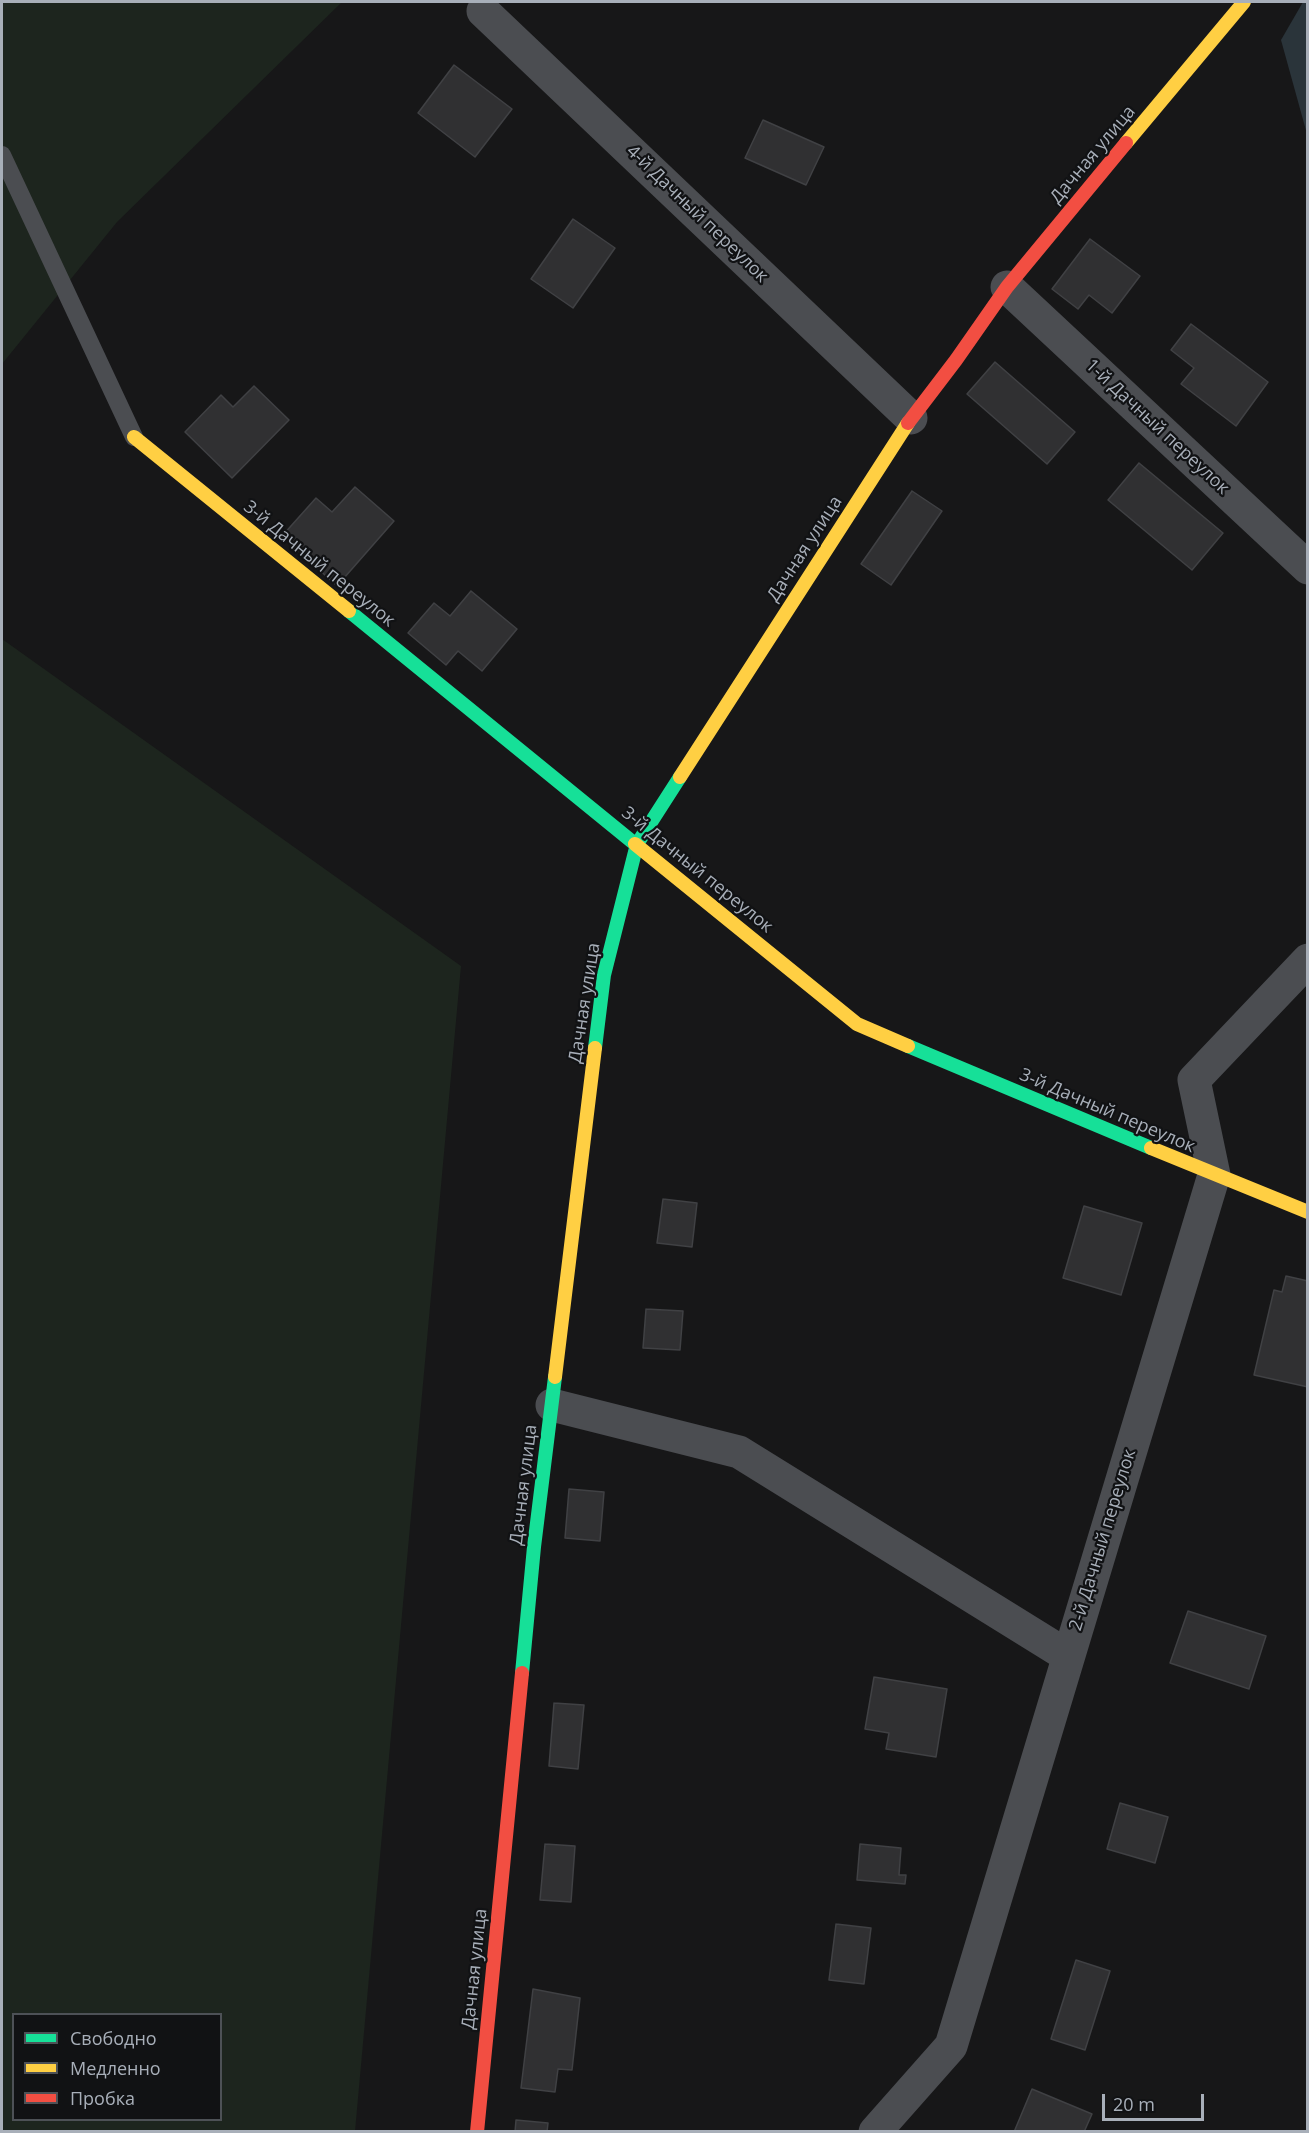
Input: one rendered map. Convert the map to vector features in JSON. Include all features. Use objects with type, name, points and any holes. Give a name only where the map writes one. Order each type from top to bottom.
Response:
[{"type":"street","name":"Дачная улица","points":[[477,2132],[534,1547],[604,975],[637,844],[911,418],[956,360],[1007,287],[1244,2]]},
{"type":"street","name":"4-й Дачный переулок","points":[[483,11],[911,418]]},
{"type":"street","name":"1-й Дачный переулок","points":[[1007,287],[1308,568]]},
{"type":"street","name":"3-й Дачный переулок","points":[[134,437],[857,1024],[1214,1175],[1308,1212]]},
{"type":"street","name":"2-й Дачный переулок","points":[[875,2132],[951,2046],[1214,1175],[1194,1080],[1308,960]]},
{"type":"street","points":[[552,1405],[739,1452],[1068,1656]]},
{"type":"lane","points":[[2,155],[134,437]]},
{"type":"shaded area","points":[[2,2],[342,2],[117,222],[2,364]]},
{"type":"shaded area","points":[[1303,2],[1308,2],[1307,134],[1281,40]]},
{"type":"shaded area","points":[[2,639],[461,966],[355,2131],[2,2131]]},
{"type":"building","points":[[454,65],[512,109],[475,157],[418,113]]},
{"type":"building","points":[[763,120],[824,147],[806,185],[745,158]]},
{"type":"building","points":[[573,219],[615,248],[573,308],[531,279]]},
{"type":"building","points":[[1090,239],[1140,276],[1112,313],[1089,295],[1078,309],[1052,289]]},
{"type":"building","points":[[1191,324],[1268,382],[1236,426],[1181,384],[1194,368],[1171,350]]},
{"type":"building","points":[[995,362],[1075,432],[1047,464],[967,394]]},
{"type":"building","points":[[254,386],[289,420],[232,478],[185,432],[221,395],[233,407]]},
{"type":"building","points":[[1139,463],[1223,533],[1192,570],[1108,500]]},
{"type":"building","points":[[355,487],[394,521],[337,586],[282,536],[316,498],[332,512]]},
{"type":"building","points":[[912,491],[942,511],[891,585],[861,564]]},
{"type":"building","points":[[471,591],[517,629],[482,671],[458,651],[446,665],[408,633],[434,603],[450,616]]},
{"type":"building","points":[[663,1199],[697,1203],[692,1247],[657,1243]]},
{"type":"building","points":[[1084,1206],[1142,1223],[1121,1295],[1063,1278]]},
{"type":"building","points":[[1286,1276],[1308,1281],[1308,1387],[1254,1375],[1274,1290],[1282,1292]]},
{"type":"building","points":[[646,1309],[683,1311],[680,1350],[643,1348]]},
{"type":"building","points":[[569,1489],[604,1492],[600,1541],[565,1538]]},
{"type":"building","points":[[1188,1611],[1266,1636],[1249,1689],[1170,1663]]},
{"type":"building","points":[[874,1677],[947,1689],[936,1757],[886,1749],[889,1733],[865,1729]]},
{"type":"building","points":[[554,1703],[584,1705],[578,1769],[549,1766]]},
{"type":"building","points":[[1120,1803],[1168,1817],[1155,1863],[1107,1849]]},
{"type":"building","points":[[545,1844],[575,1846],[571,1902],[540,1900]]},
{"type":"building","points":[[860,1844],[901,1848],[899,1875],[906,1875],[905,1884],[857,1880]]},
{"type":"building","points":[[836,1924],[871,1928],[864,1984],[829,1980]]},
{"type":"building","points":[[1076,1960],[1110,1971],[1085,2050],[1051,2039]]},
{"type":"building","points":[[533,1989],[580,1998],[572,2070],[558,2069],[555,2092],[521,2088]]},
{"type":"building","points":[[1032,2089],[1092,2114],[1084,2132],[1014,2132]]},
{"type":"building","points":[[516,2120],[548,2123],[547,2132],[515,2132]]},
{"type":"traffic: fast","points":[[349,611],[635,844]]},
{"type":"traffic: fast","points":[[595,1048],[604,975],[637,844],[680,777]]},
{"type":"traffic: fast","points":[[908,1046],[1151,1148]]},
{"type":"traffic: fast","points":[[522,1673],[534,1547],[555,1377]]},
{"type":"traffic: slow","points":[[1126,143],[1244,2]]},
{"type":"traffic: slow","points":[[680,777],[908,423]]},
{"type":"traffic: slow","points":[[134,437],[349,611]]},
{"type":"traffic: slow","points":[[635,844],[857,1024],[908,1046]]},
{"type":"traffic: slow","points":[[555,1377],[595,1048]]},
{"type":"traffic: slow","points":[[1151,1148],[1308,1212]]},
{"type":"traffic: jam","points":[[908,423],[1007,287],[1126,143]]},
{"type":"traffic: jam","points":[[477,2132],[522,1673]]}]
